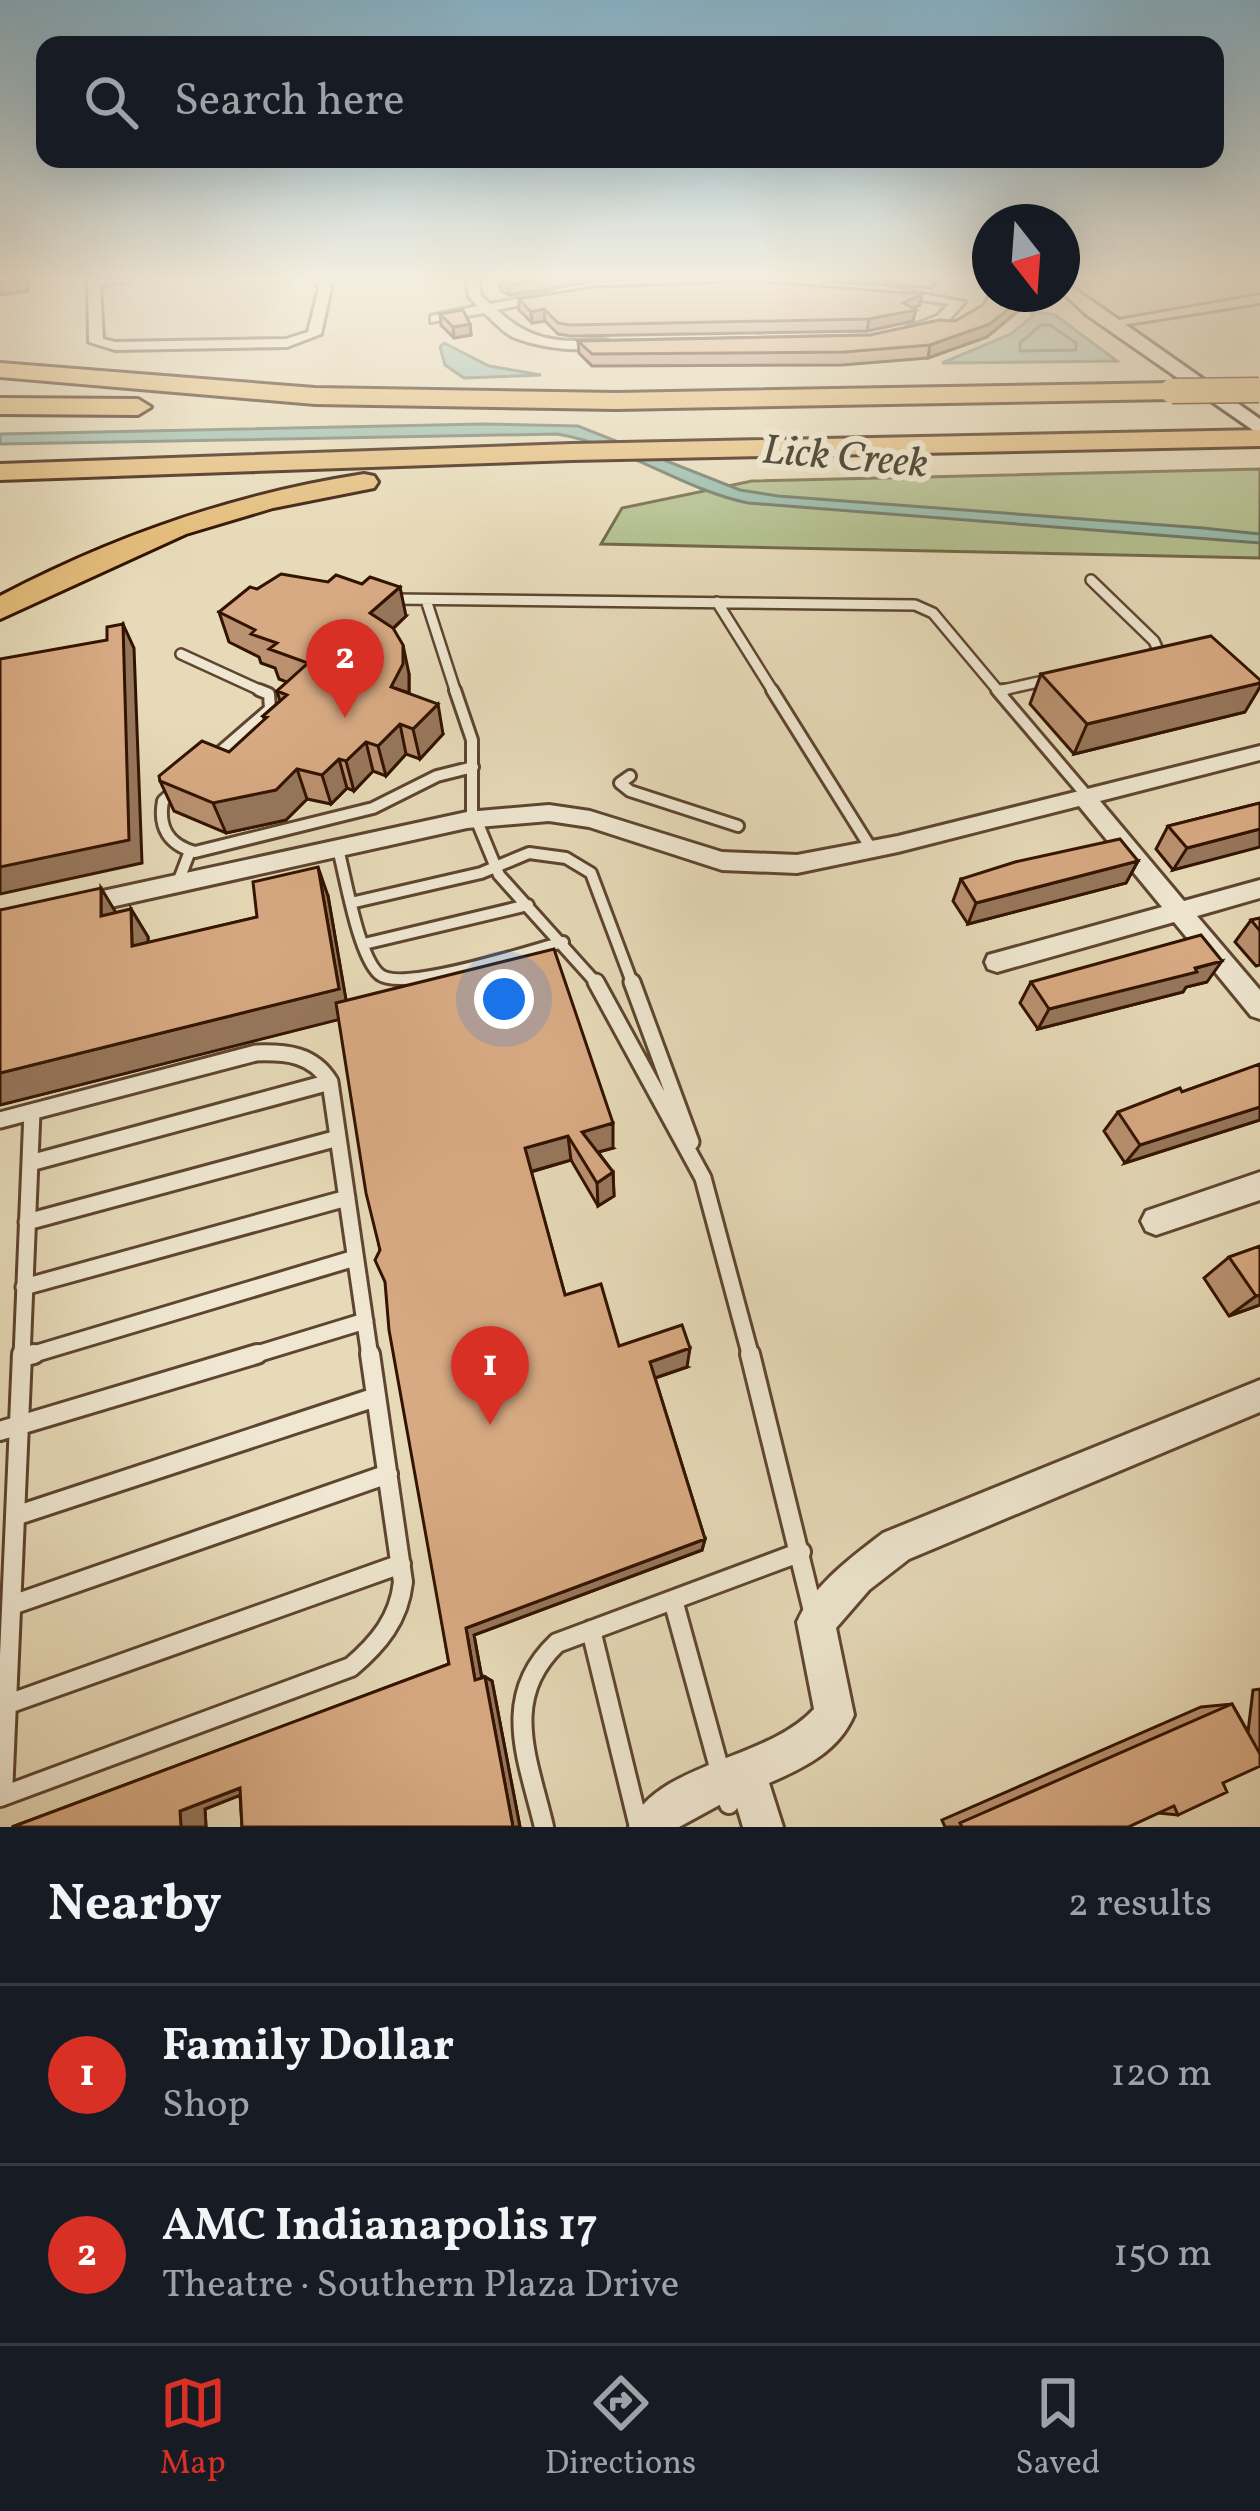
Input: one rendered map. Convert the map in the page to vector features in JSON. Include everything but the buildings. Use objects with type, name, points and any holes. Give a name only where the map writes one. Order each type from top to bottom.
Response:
[{"type":"highway","points":[[0,370],[293,395],[559,400]]},
{"type":"highway","points":[[0,406],[1260,389]]},
{"type":"highway","points":[[0,472],[1252,435]]},
{"type":"highway","points":[[0,609],[110,551],[233,508],[344,484],[443,475],[572,452]]},
{"type":"main road","points":[[1170,365],[1252,435]]},
{"type":"main road","points":[[1187,365],[1260,412]]},
{"type":"street","points":[[52,912],[474,819],[530,812],[569,816],[746,865],[797,865],[1260,754]]},
{"type":"street","points":[[1087,798],[1260,1008]]},
{"type":"street","points":[[997,962],[1260,889]]},
{"type":"street","points":[[1156,1220],[1260,1186]]},
{"type":"street","points":[[649,1827],[657,1817],[740,1796],[820,1736],[835,1715],[816,1622],[856,1577],[896,1546],[1260,1396]]},
{"type":"lane","points":[[1091,580],[1158,647],[1155,656],[1132,661]]},
{"type":"lane","points":[[384,598],[915,605],[933,613],[1087,798]]},
{"type":"lane","points":[[426,600],[472,740],[474,819],[495,868],[591,973],[703,1178]]},
{"type":"lane","points":[[717,602],[872,850]]},
{"type":"lane","points":[[181,654],[262,688],[271,700],[262,717],[163,801],[166,836],[190,851],[207,851],[373,808],[436,776],[473,767]]},
{"type":"lane","points":[[998,691],[1066,676]]},
{"type":"lane","points":[[630,776],[620,783],[630,791],[738,826]]},
{"type":"lane","points":[[338,849],[364,944],[377,973],[399,982],[563,942]]},
{"type":"lane","points":[[177,885],[190,851]]},
{"type":"lane","points":[[355,902],[540,853],[580,862],[591,874],[703,1178],[816,1622]]},
{"type":"lane","points":[[364,944],[528,905]]},
{"type":"lane","points":[[0,1120],[256,1053],[298,1054],[324,1070],[330,1082],[388,1474],[402,1607],[387,1632],[352,1667],[2,1796],[16,1516],[9,1430],[22,1357],[32,1112]]},
{"type":"lane","points":[[30,1163],[330,1082]]},
{"type":"lane","points":[[27,1222],[338,1138]]},
{"type":"lane","points":[[25,1287],[347,1198]]},
{"type":"lane","points":[[22,1357],[356,1258]]},
{"type":"lane","points":[[9,1430],[365,1321]]},
{"type":"lane","points":[[16,1516],[376,1397]]},
{"type":"lane","points":[[12,1605],[388,1474]]},
{"type":"lane","points":[[544,1827],[519,1696],[538,1656],[557,1643],[801,1552]]},
{"type":"lane","points":[[8,1704],[401,1564]]},
{"type":"lane","points":[[673,1600],[740,1796]]},
{"type":"lane","points":[[591,1630],[639,1827]]},
{"type":"shaded area","points":[[1260,469],[1260,558],[601,544],[622,508],[752,481]]},
{"type":"water","points":[[445,365],[488,365],[541,375],[464,378]]},
{"type":"water","name":"Lick Creek","points":[[578,426],[740,490],[778,496],[1203,528],[1260,534],[1260,543],[748,503],[699,488],[606,447],[557,434],[0,444],[0,434]]},
{"type":"place","name":"AMC Indianapolis 17","points":[[345,718]]},
{"type":"place","name":"Family Dollar","points":[[490,1425]]}]
